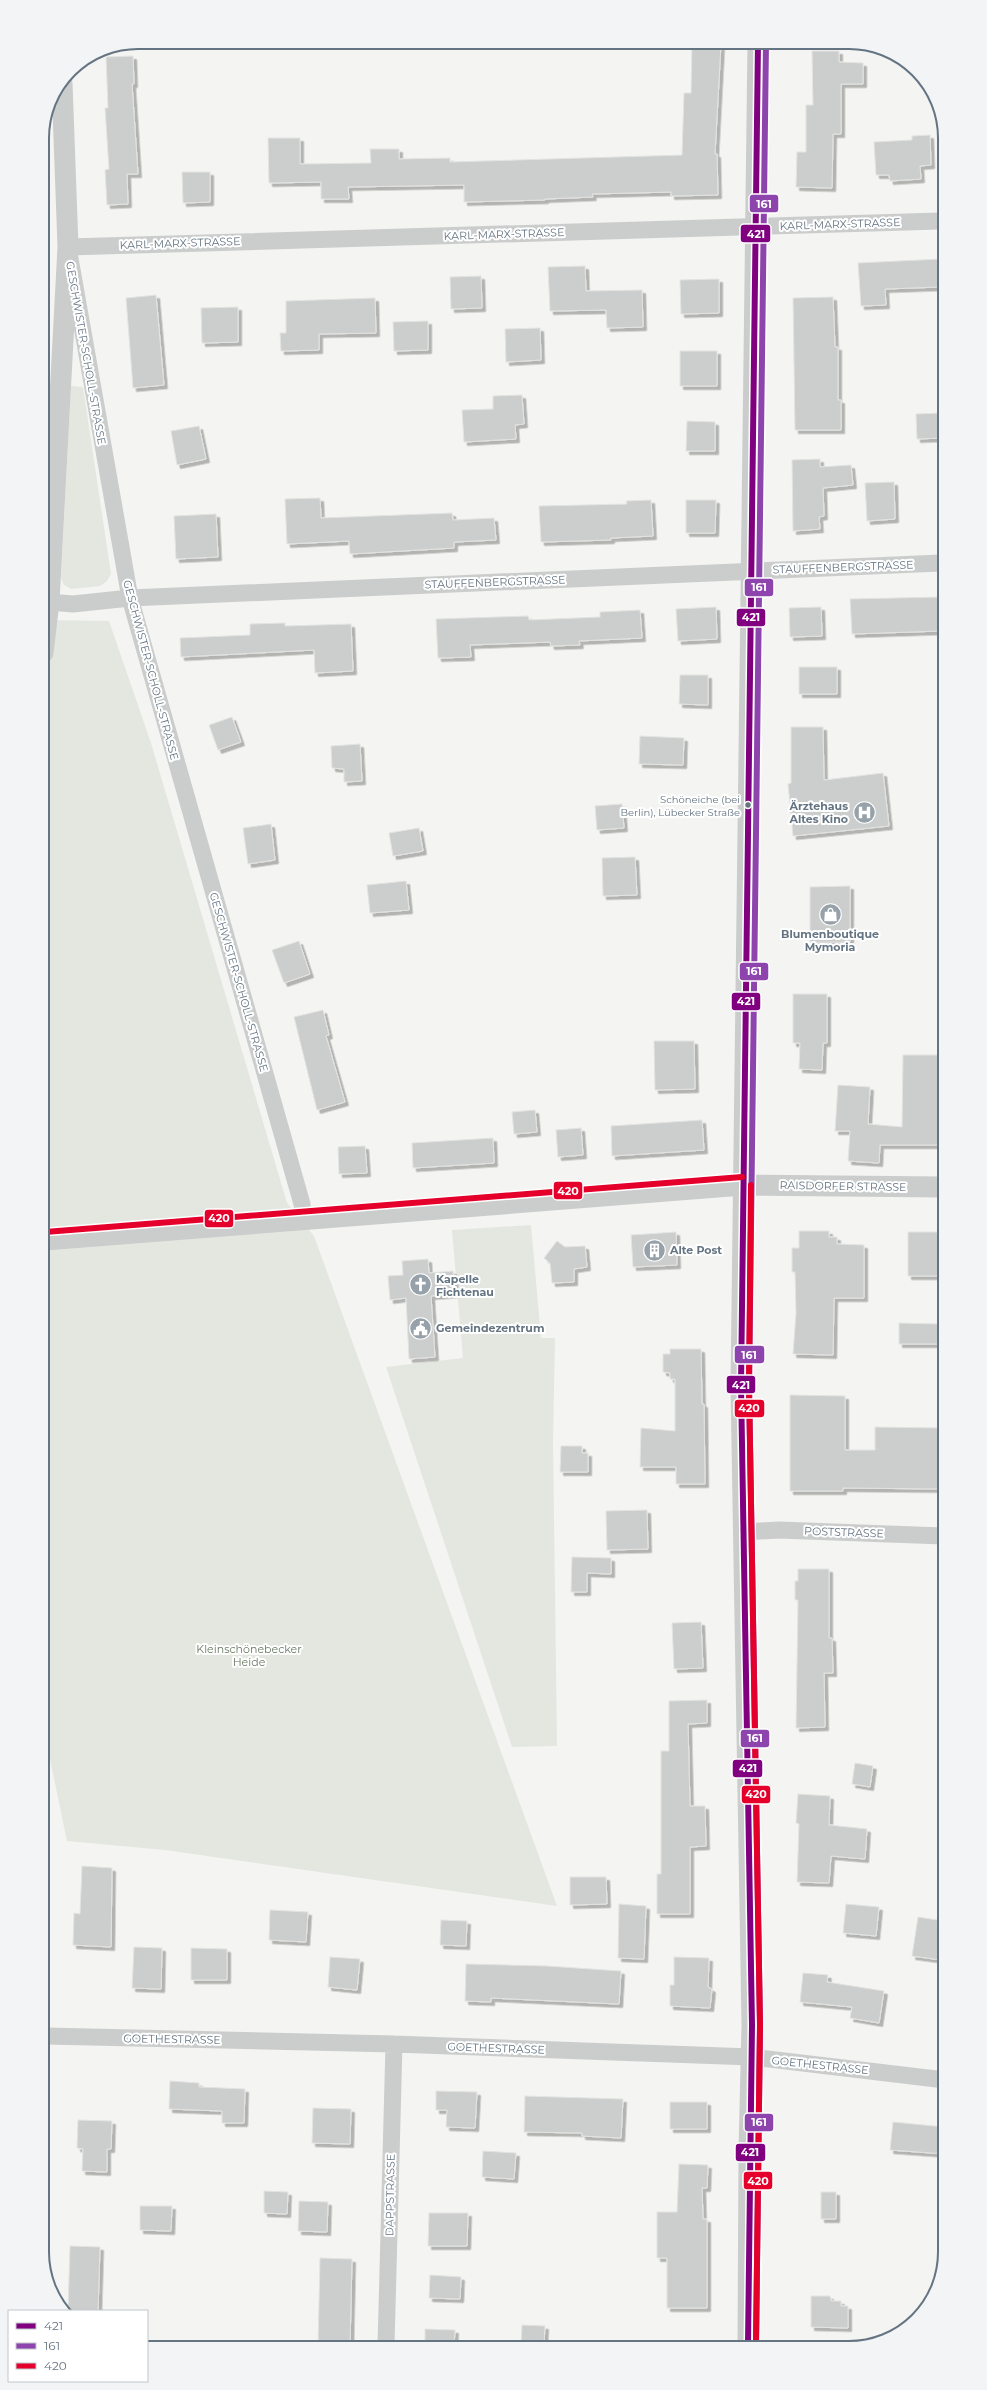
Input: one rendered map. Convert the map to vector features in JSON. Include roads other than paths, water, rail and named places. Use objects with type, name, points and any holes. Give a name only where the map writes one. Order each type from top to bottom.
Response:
[{"type":"street","points":[[748,2341],[749,2150],[752,2058],[751,1856],[741,1386],[754,226],[758,49]]},
{"type":"street","name":"GESCHWISTER-SCHOLL-STRASSE","points":[[62,91],[68,247],[130,598],[302,1204],[304,1221]]},
{"type":"street","name":"KARL-MARX-STRASSE","points":[[68,247],[938,221]]},
{"type":"street","points":[[49,602],[68,247]]},
{"type":"street","name":"STAUFFENBERGSTRASSE","points":[[49,602],[73,604],[130,598],[938,563]]},
{"type":"street","name":"RAISDORFER STRASSE","points":[[49,1240],[304,1221],[743,1185],[938,1187]]},
{"type":"street","name":"POSTSTRASSE","points":[[744,1532],[779,1530],[938,1536]]},
{"type":"street","name":"GOETHESTRASSE","points":[[49,2036],[394,2044],[752,2058],[938,2079]]},
{"type":"street","name":"DAPPSTRASSE","points":[[386,2341],[394,2044]]},
{"type":"place","name":"Schöneiche (bei Berlin), Lübecker Straße","points":[[748,805]]},
{"type":"place","name":"Ärztehaus Altes Kino","points":[[864,812]]},
{"type":"place","name":"Blumenboutique Mymoria","points":[[830,914]]},
{"type":"place","name":"Alte Post","points":[[654,1250]]},
{"type":"place","name":"Kapelle Fichtenau","points":[[421,1285]]},
{"type":"place","name":"Gemeindezentrum","points":[[420,1328]]},
{"type":"park label","name":"Kleinschönebecker Heide","points":[[249,1655]]}]
